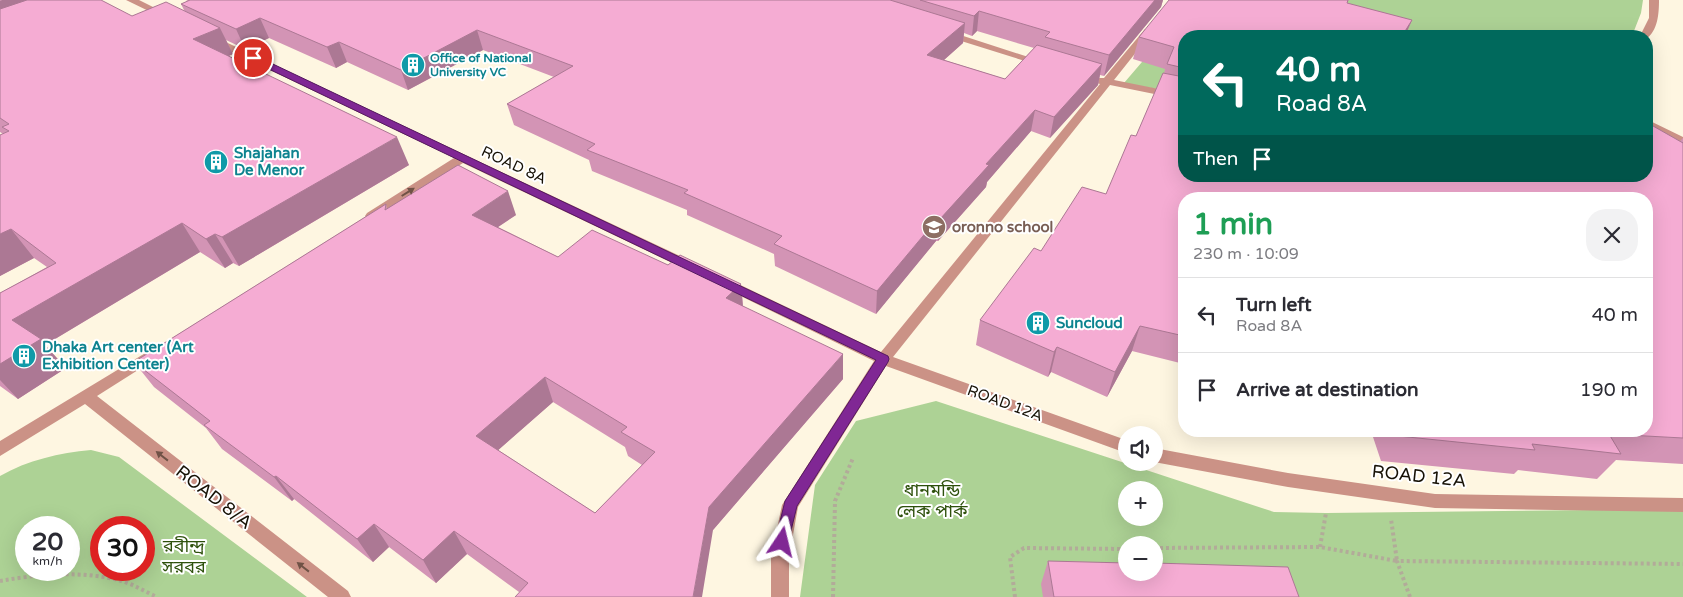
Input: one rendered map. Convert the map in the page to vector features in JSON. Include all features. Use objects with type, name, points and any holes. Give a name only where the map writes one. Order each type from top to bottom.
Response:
[{"type":"street","points":[[132,0],[176,21]]},
{"type":"street","points":[[1648,30],[1654,18],[1654,0]]},
{"type":"street","points":[[780,596],[780,557],[790,505],[883,359],[1155,22]]},
{"type":"street","points":[[939,31],[1050,65]]},
{"type":"street","name":"ROAD 8A","points":[[203,34],[883,359]]},
{"type":"street","points":[[1087,77],[1178,96]]},
{"type":"street","points":[[1653,126],[1683,142]]},
{"type":"street","points":[[362,222],[462,158]]},
{"type":"street","points":[[0,449],[161,348]]},
{"type":"street","name":"ROAD 12A","points":[[883,359],[1118,444]]},
{"type":"street","name":"ROAD 8/A","points":[[86,396],[342,597]]},
{"type":"street","name":"ROAD 12A","points":[[1163,457],[1288,480],[1435,501],[1683,505]]},
{"type":"path","points":[[833,597],[836,501],[856,450]]},
{"type":"path","points":[[1320,548],[1326,513]]},
{"type":"path","points":[[1390,513],[1397,561],[1410,597]]},
{"type":"path","points":[[1015,597],[1010,558],[1024,548],[1118,548]]},
{"type":"path","points":[[1163,548],[1320,548],[1397,561],[1683,564]]},
{"type":"path","points":[[0,581],[53,576],[95,577],[124,582],[157,597]]},
{"type":"green space","points":[[1195,0],[1643,0],[1641,13],[1634,30],[1178,30],[1178,93],[1124,83]]},
{"type":"green space","name":"ধানমন্ডি লেক পার্ক","points":[[936,401],[1118,461],[1118,471],[1149,471],[1274,512],[1683,509],[1683,597],[800,597],[815,485],[856,421]]},
{"type":"green space","name":"রবীন্দ্র সরবর","points":[[91,450],[119,457],[307,597],[0,597],[0,476],[11,470],[56,455]]},
{"type":"building","points":[[27,0],[101,0],[132,16],[166,2],[220,28],[193,39],[397,137],[222,237],[215,234],[206,239],[182,223],[12,320],[41,339],[0,364],[0,293],[56,263],[11,229],[0,234],[0,135],[9,131],[2,127],[9,124],[0,118],[0,9]]},
{"type":"building","points":[[190,0],[890,0],[965,23],[927,55],[1005,79],[1037,45],[1102,64],[1054,117],[1035,110],[986,164],[989,165],[940,219],[938,218],[877,291],[774,244],[782,236],[684,193],[688,190],[587,150],[595,144],[507,104],[573,66],[477,30],[401,70],[339,42],[327,47],[260,18],[236,29],[181,4]]},
{"type":"building","points":[[920,0],[1155,0],[1109,55],[1045,37],[1050,32],[979,11],[974,16]]},
{"type":"building","points":[[1169,0],[1348,0],[1347,3],[1412,20],[1406,30],[1178,30],[1178,67],[1167,64],[1174,47],[1139,37]]},
{"type":"building","points":[[1163,73],[1178,76],[1178,182],[1653,182],[1653,126],[1683,143],[1683,438],[1653,436],[1653,192],[1178,192],[1178,335],[1140,326],[1115,372],[1057,347],[1054,352],[980,320],[1034,248],[1041,251],[1082,187],[1106,194],[1131,135],[1136,136]]},
{"type":"building","points":[[458,165],[508,191],[472,215],[558,257],[592,230],[668,265],[680,255],[741,284],[726,298],[843,354],[709,507],[693,597],[515,597],[528,583],[454,531],[423,560],[374,524],[357,539],[276,476],[274,477],[204,425],[210,421],[134,362],[386,204],[385,210]],"holes":[[[545,377],[627,427],[621,432],[655,452],[595,513],[476,436]]]},
{"type":"building","points":[[1408,437],[1611,437],[1621,454],[1532,444],[1535,450]]},
{"type":"building","points":[[1048,561],[1118,563],[1118,581],[1163,581],[1163,563],[1288,567],[1299,597],[1054,597]]},
{"type":"place","name":"Office of National University VC","points":[[413,65]]},
{"type":"place","name":"Shajahan De Menor","points":[[216,162]]},
{"type":"place","name":"oronno school","points":[[934,227]]},
{"type":"place","name":"Suncloud","points":[[1038,323]]},
{"type":"place","name":"Dhaka Art center (Art Exhibition Center)","points":[[24,356]]},
{"type":"route","points":[[253,58],[883,359],[790,505],[782,542]]}]
